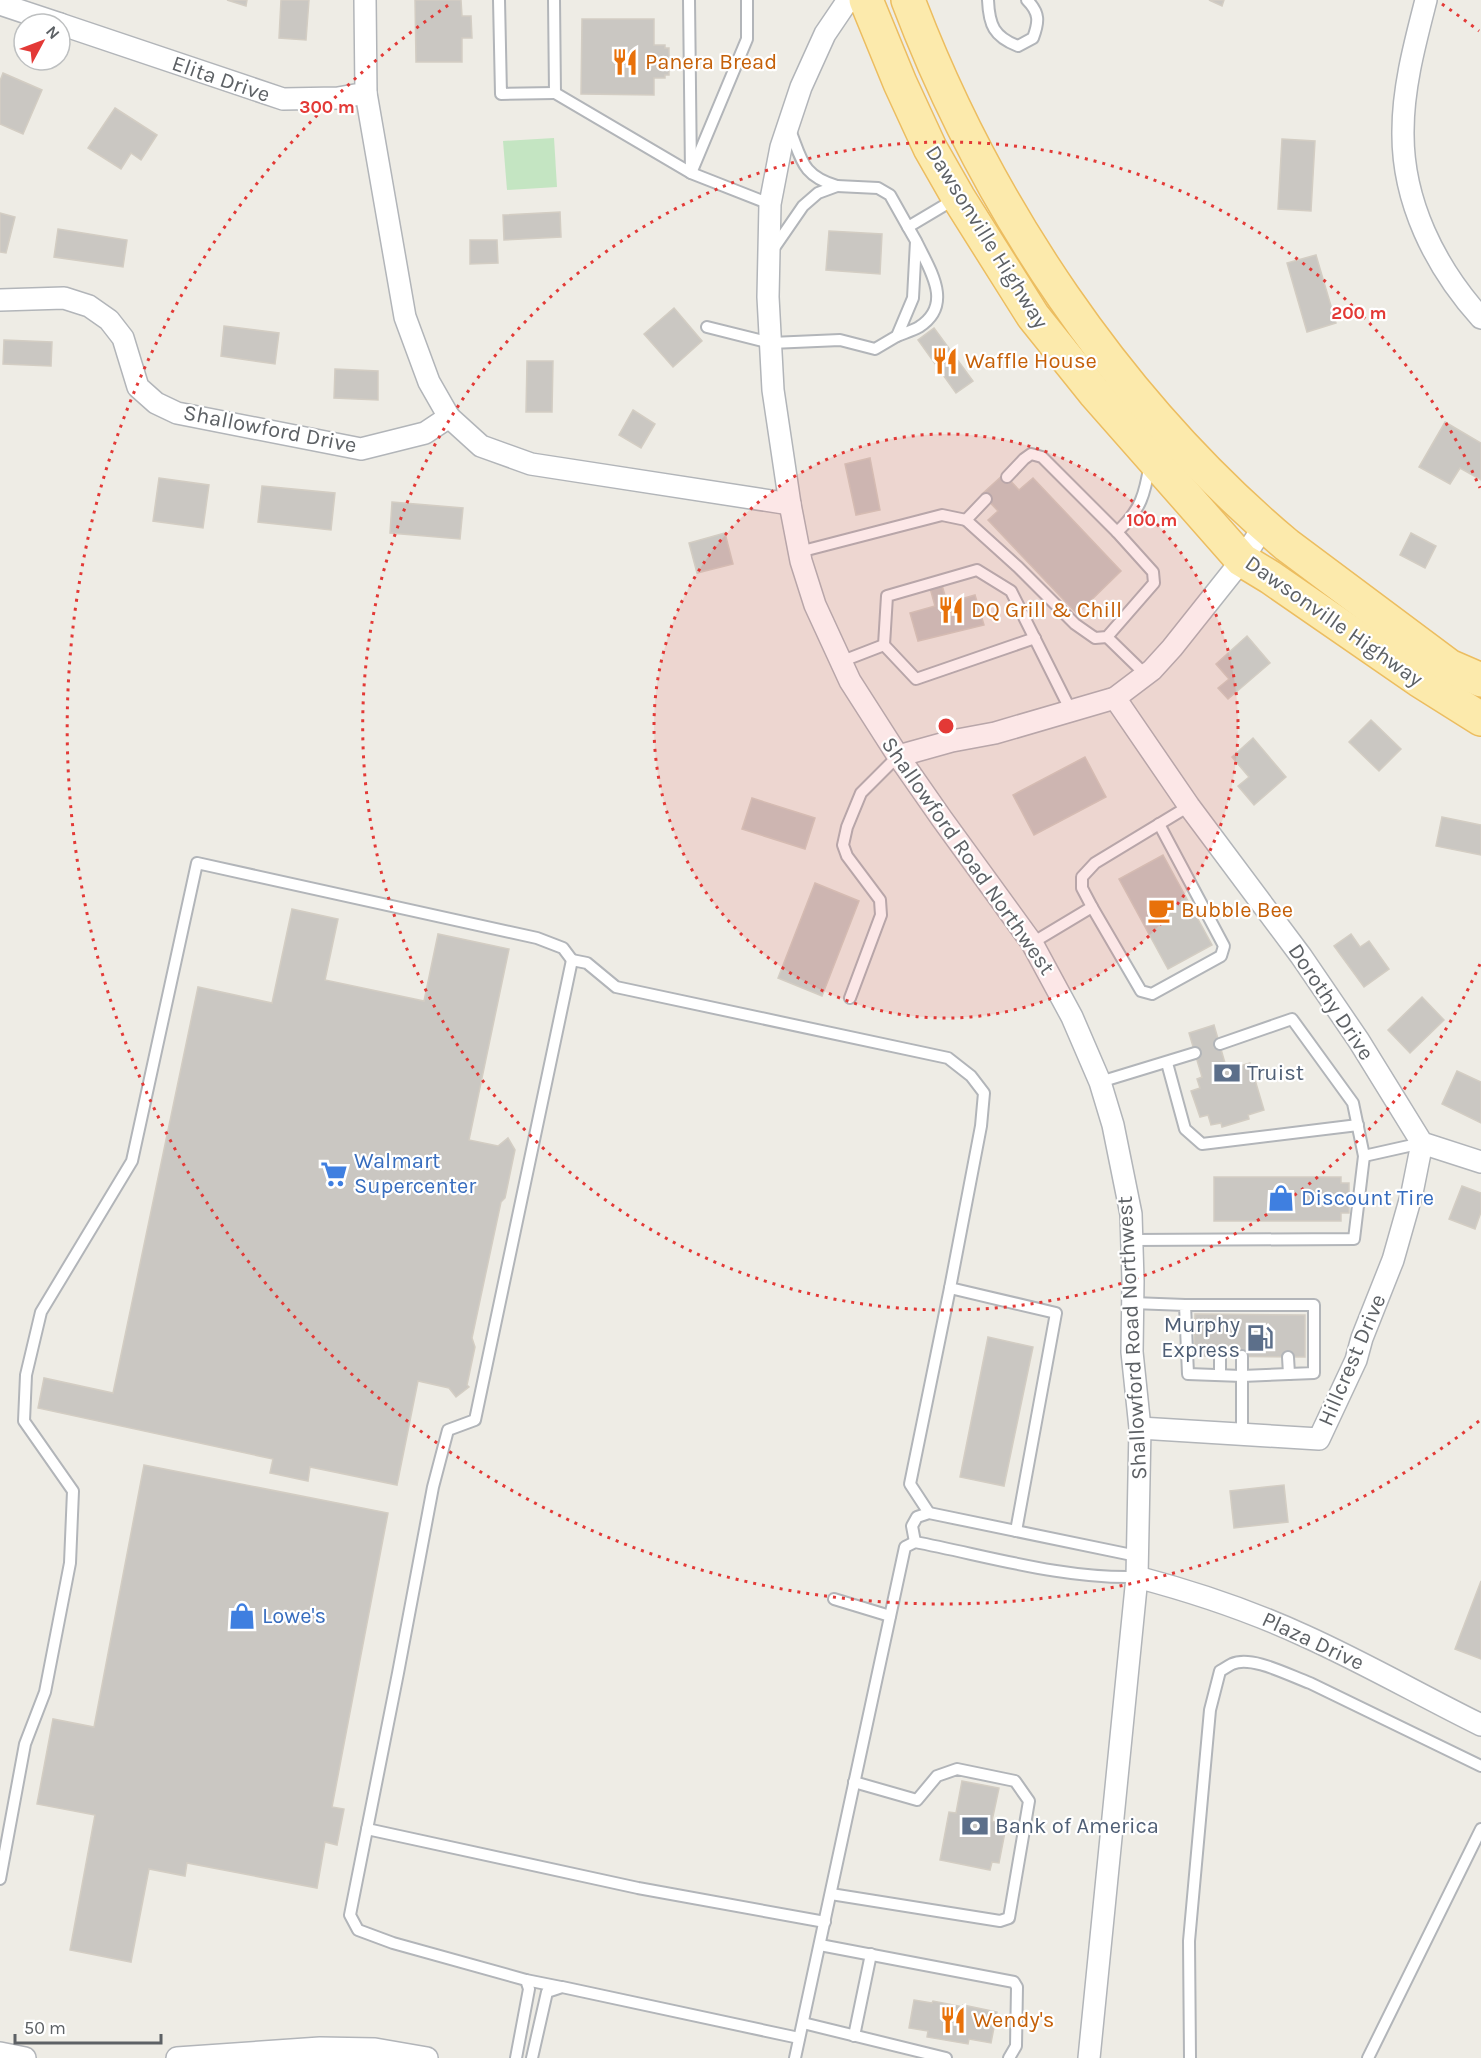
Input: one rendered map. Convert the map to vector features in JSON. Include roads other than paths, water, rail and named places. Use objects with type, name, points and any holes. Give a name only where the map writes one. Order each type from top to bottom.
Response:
[{"type":"main road","name":"Dawsonville Highway","points":[[866,0],[930,147],[958,197],[1033,316],[1094,392],[1242,560],[1419,680],[1481,719]]},
{"type":"main road","name":"Dawsonville Highway","points":[[908,0],[928,54],[972,145],[1013,219],[1058,288],[1117,370],[1202,465],[1264,526],[1449,666],[1481,680]]},
{"type":"street","points":[[365,0],[366,93],[405,316],[429,382],[449,417],[481,446],[531,464],[790,504]]},
{"type":"street","name":"Shallowford Road Northwest","points":[[848,0],[825,34],[801,87],[781,147],[770,204],[768,297],[773,390],[799,552],[814,605],[850,681],[898,756],[1032,943],[1072,1017],[1100,1083],[1119,1154],[1131,1214],[1132,1352],[1140,1428],[1137,1577],[1089,2058]]},
{"type":"street","points":[[1426,0],[1405,98],[1402,132],[1404,165],[1421,226],[1436,256],[1481,318]]},
{"type":"street","name":"Elita Drive","points":[[0,4],[24,12]]},
{"type":"street","name":"Elita Drive","points":[[72,28],[283,99],[338,98],[366,93]]},
{"type":"street","name":"Shallowford Drive","points":[[0,300],[64,298],[89,306],[109,320],[123,338],[138,387],[156,403],[177,413],[361,449],[425,433],[449,417]]},
{"type":"street","points":[[898,756],[952,741],[995,733],[1115,698],[1152,670],[1172,648],[1242,560],[1264,526]]},
{"type":"street","name":"Dorothy Drive","points":[[1115,698],[1189,806],[1301,956],[1359,1041],[1422,1143]]},
{"type":"street","points":[[1422,1143],[1481,1162]]},
{"type":"street","name":"Hillcrest Drive","points":[[1140,1428],[1319,1439],[1352,1370],[1362,1338],[1393,1260],[1412,1193],[1422,1143]]},
{"type":"street","name":"Plaza Drive","points":[[1137,1577],[1175,1587],[1268,1619],[1356,1660],[1422,1697],[1481,1725]]},
{"type":"street","points":[[177,2058],[279,2055],[301,2048],[375,2049],[427,2058]]},
{"type":"street","points":[[0,2053],[26,2058]]},
{"type":"lane","points":[[499,0],[501,94],[555,93],[691,173],[770,204]]},
{"type":"lane","points":[[554,0],[555,93]]},
{"type":"lane","points":[[689,0],[691,173]]},
{"type":"lane","points":[[691,173],[747,39],[747,0]]},
{"type":"lane","points":[[988,0],[990,19],[995,31],[1003,40],[1018,46],[1034,38],[1039,23],[1035,7],[1028,0]]},
{"type":"lane","points":[[707,327],[771,343],[840,340],[875,349],[919,327],[934,313],[938,292],[933,276],[890,195],[878,188],[837,186],[820,181],[806,169],[788,125]]},
{"type":"lane","points":[[769,256],[802,206],[818,193],[837,186]]},
{"type":"lane","points":[[908,227],[958,197]]},
{"type":"lane","points":[[897,336],[913,298],[916,241]]},
{"type":"lane","points":[[799,552],[942,515],[966,520],[1018,567],[1075,624],[1095,638],[1107,637],[1154,583],[1153,572],[1117,532],[1042,457],[1031,454],[1007,477]]},
{"type":"lane","points":[[1117,532],[1129,521],[1144,496],[1151,457]]},
{"type":"lane","points":[[966,520],[986,499]]},
{"type":"lane","points":[[1035,638],[916,678],[884,645],[887,596],[977,570],[1011,591],[1035,638],[1071,711]]},
{"type":"lane","points":[[1107,637],[1145,674]]},
{"type":"lane","points":[[840,662],[884,645]]},
{"type":"lane","points":[[850,998],[881,915],[880,900],[847,856],[843,845],[847,826],[861,793],[898,756]]},
{"type":"lane","points":[[1159,824],[1224,946],[1221,956],[1152,994],[1141,991],[1092,908],[1082,888],[1082,877],[1095,863],[1159,824],[1189,806]]},
{"type":"lane","points":[[0,1879],[25,1744],[45,1692],[70,1563],[73,1491],[24,1420],[27,1375],[41,1312],[132,1161],[197,863],[537,938],[563,948],[572,960],[587,963],[616,987],[948,1058],[971,1076],[984,1093],[981,1126],[910,1484],[929,1513]]},
{"type":"lane","points":[[1032,943],[1092,908]]},
{"type":"lane","points":[[572,960],[475,1420],[448,1430],[433,1487],[410,1616],[350,1915],[358,1930],[393,1943],[526,1980],[800,2038]]},
{"type":"lane","points":[[1132,1240],[1354,1239],[1364,1156],[1353,1103],[1292,1019],[1220,1044]]},
{"type":"lane","points":[[1100,1083],[1195,1053]]},
{"type":"lane","points":[[1167,1063],[1185,1129],[1202,1144],[1358,1125]]},
{"type":"lane","points":[[1364,1156],[1422,1143]]},
{"type":"lane","points":[[950,1288],[1056,1313],[1016,1531]]},
{"type":"lane","points":[[1133,1303],[1185,1305],[1243,1310],[1286,1310],[1314,1305],[1314,1373],[1242,1376],[1188,1374],[1185,1305]]},
{"type":"lane","points":[[1220,1356],[1220,1375]]},
{"type":"lane","points":[[1242,1356],[1242,1434]]},
{"type":"lane","points":[[1288,1357],[1288,1374]]},
{"type":"lane","points":[[915,1542],[912,1526],[916,1517],[929,1513],[1137,1556]]},
{"type":"lane","points":[[795,2058],[905,1548],[915,1542],[1106,1578],[1137,1577]]},
{"type":"lane","points":[[834,1599],[890,1616]]},
{"type":"lane","points":[[1190,2058],[1189,1941],[1210,1710],[1220,1671],[1234,1663],[1251,1661],[1310,1683],[1481,1766]]},
{"type":"lane","points":[[831,1894],[1000,1921],[1009,1918],[1029,1801],[1015,1781],[957,1769],[937,1776],[917,1800],[854,1782]]},
{"type":"lane","points":[[367,1828],[638,1888],[825,1922]]},
{"type":"lane","points":[[1368,2058],[1481,1829]]},
{"type":"lane","points":[[820,1945],[1014,1982],[1017,1987],[1016,2046],[1009,2058]]},
{"type":"lane","points":[[854,2036],[871,1954]]},
{"type":"lane","points":[[516,2058],[529,1989],[526,1980]]},
{"type":"lane","points":[[532,2058],[547,1992],[562,1987]]},
{"type":"lane","points":[[803,2023],[946,2058]]},
{"type":"place","name":"Panera Bread","points":[[625,62]]},
{"type":"place","name":"Waffle House","points":[[945,361]]},
{"type":"place","name":"DQ Grill & Chill","points":[[951,610]]},
{"type":"place","name":"Bubble Bee","points":[[1161,910]]},
{"type":"place","name":"Truist","points":[[1227,1073]]},
{"type":"place","name":"Walmart Supercenter","points":[[334,1174]]},
{"type":"place","name":"Discount Tire","points":[[1281,1198]]},
{"type":"place","name":"Murphy Express","points":[[1260,1338]]},
{"type":"place","name":"Lowe's","points":[[242,1616]]},
{"type":"place","name":"Bank of America","points":[[975,1826]]},
{"type":"place","name":"Wendy's","points":[[953,2020]]}]
